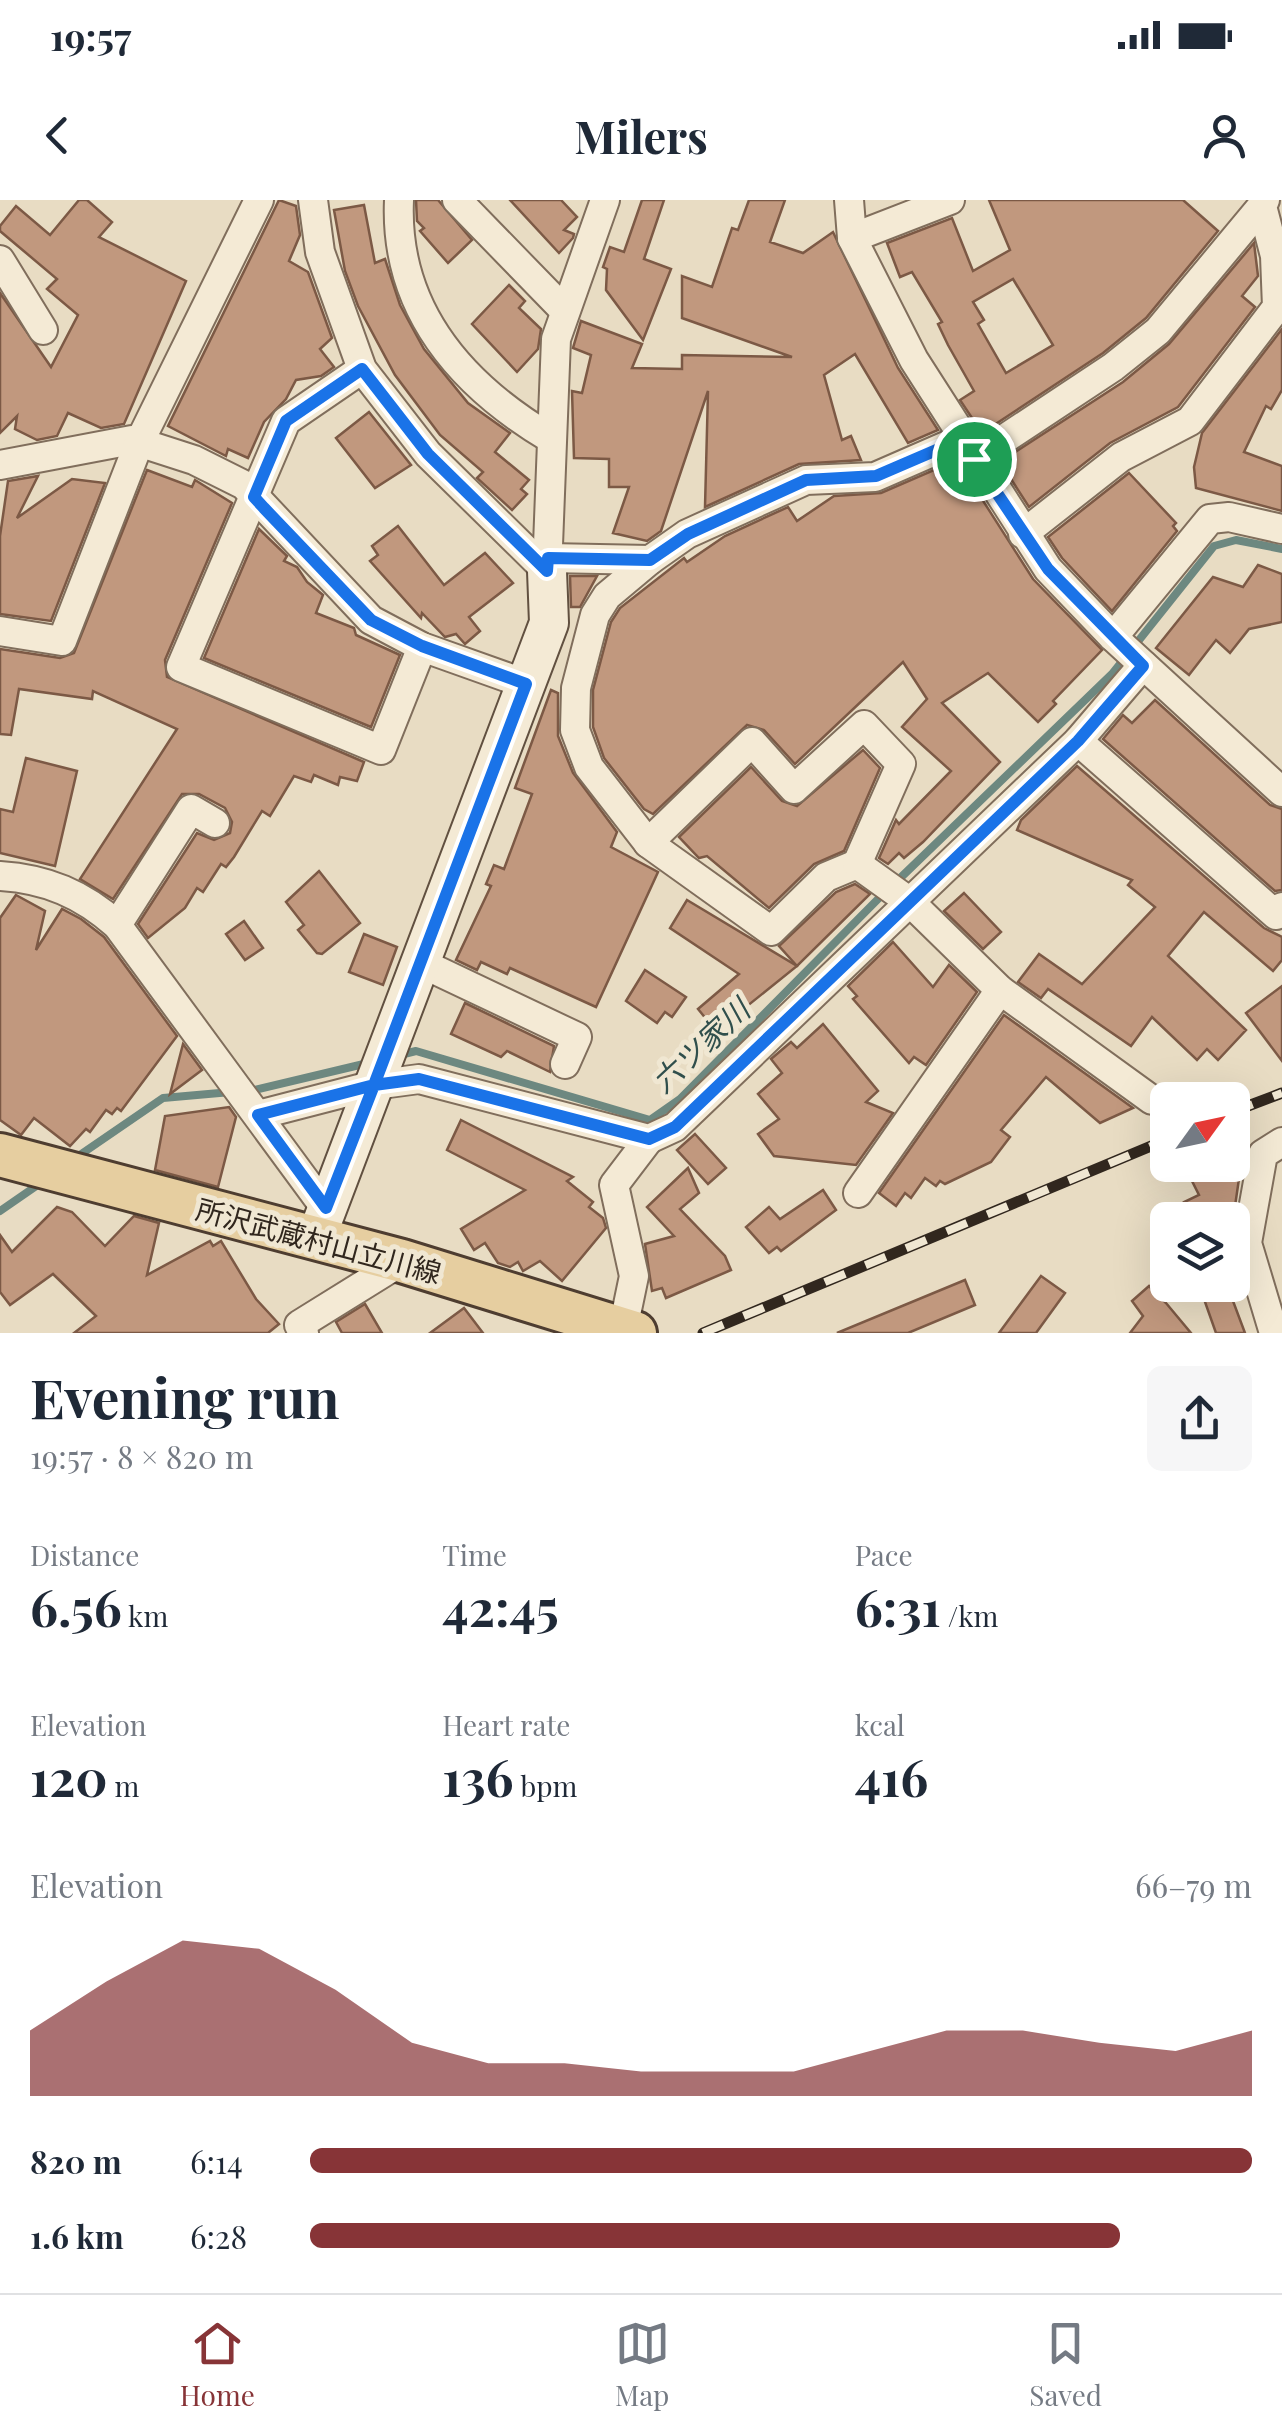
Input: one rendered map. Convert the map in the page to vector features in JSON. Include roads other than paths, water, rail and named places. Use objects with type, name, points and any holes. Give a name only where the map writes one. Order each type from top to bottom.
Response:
[{"type":"main road","name":"所沢武蔵村山立川線","points":[[37,1165],[321,1223],[402,1261],[629,1331]]},
{"type":"street","points":[[0,631],[62,642],[139,442],[259,200]]},
{"type":"street","points":[[314,200],[320,252],[362,369],[428,454],[547,565],[650,560]]},
{"type":"street","points":[[399,200],[406,282],[437,334],[468,378],[510,414],[550,438]]},
{"type":"street","points":[[457,200],[564,310]]},
{"type":"street","points":[[321,1223],[549,623],[552,372],[564,310],[605,200]]},
{"type":"street","points":[[849,200],[852,238],[914,360],[1022,534],[1048,569],[1114,638],[1282,792]]},
{"type":"street","points":[[852,238],[950,200]]},
{"type":"street","points":[[1150,1099],[1000,990],[887,886],[826,877],[771,931],[648,843],[589,767],[576,730],[576,688],[595,614],[606,596],[650,560],[688,534],[806,480],[876,476],[968,449],[1114,367],[1158,331],[1264,203]]},
{"type":"street","points":[[1022,534],[1121,457],[1190,421],[1277,308],[1275,256],[1264,203]]},
{"type":"street","points":[[0,260],[43,330]]},
{"type":"street","points":[[362,369],[286,421],[182,667],[381,750],[422,646]]},
{"type":"street","points":[[0,465],[139,442],[194,460],[244,485],[371,620],[422,646],[526,684]]},
{"type":"street","points":[[1114,638],[1210,519],[1230,516],[1282,529]]},
{"type":"street","points":[[629,1331],[634,1276],[614,1185],[649,1139],[675,1127],[887,886],[1078,741],[1142,665]]},
{"type":"street","points":[[648,843],[752,742],[794,789],[864,725],[900,764],[887,886]]},
{"type":"street","points":[[1078,741],[1276,915],[1282,907]]},
{"type":"street","points":[[117,925],[191,809],[215,823]]},
{"type":"street","points":[[0,876],[61,888],[94,905],[117,925],[252,1106],[321,1223]]},
{"type":"street","points":[[421,963],[578,1037],[566,1064]]},
{"type":"street","points":[[858,1193],[1000,990]]},
{"type":"street","points":[[252,1106],[376,1078],[419,1079],[649,1139]]},
{"type":"street","points":[[1274,1333],[1247,1243],[1263,1154],[1282,1142]]},
{"type":"street","points":[[304,1333],[298,1325],[402,1261]]},
{"type":"waterway","name":"六ツ家川","points":[[894,884],[1112,674],[1214,546],[1236,540],[1282,549]]},
{"type":"waterway","name":"六ツ家川","points":[[396,1056],[416,1051],[650,1120],[680,1099],[884,893]]},
{"type":"waterway","name":"六ツ家川","points":[[250,1091],[368,1063]]},
{"type":"waterway","name":"六ツ家川","points":[[74,1159],[163,1098],[231,1092]]},
{"type":"waterway","name":"六ツ家川","points":[[0,1211],[42,1182]]},
{"type":"railway","points":[[1250,1105],[1282,1093]]},
{"type":"railway","points":[[703,1333],[1150,1147]]}]
